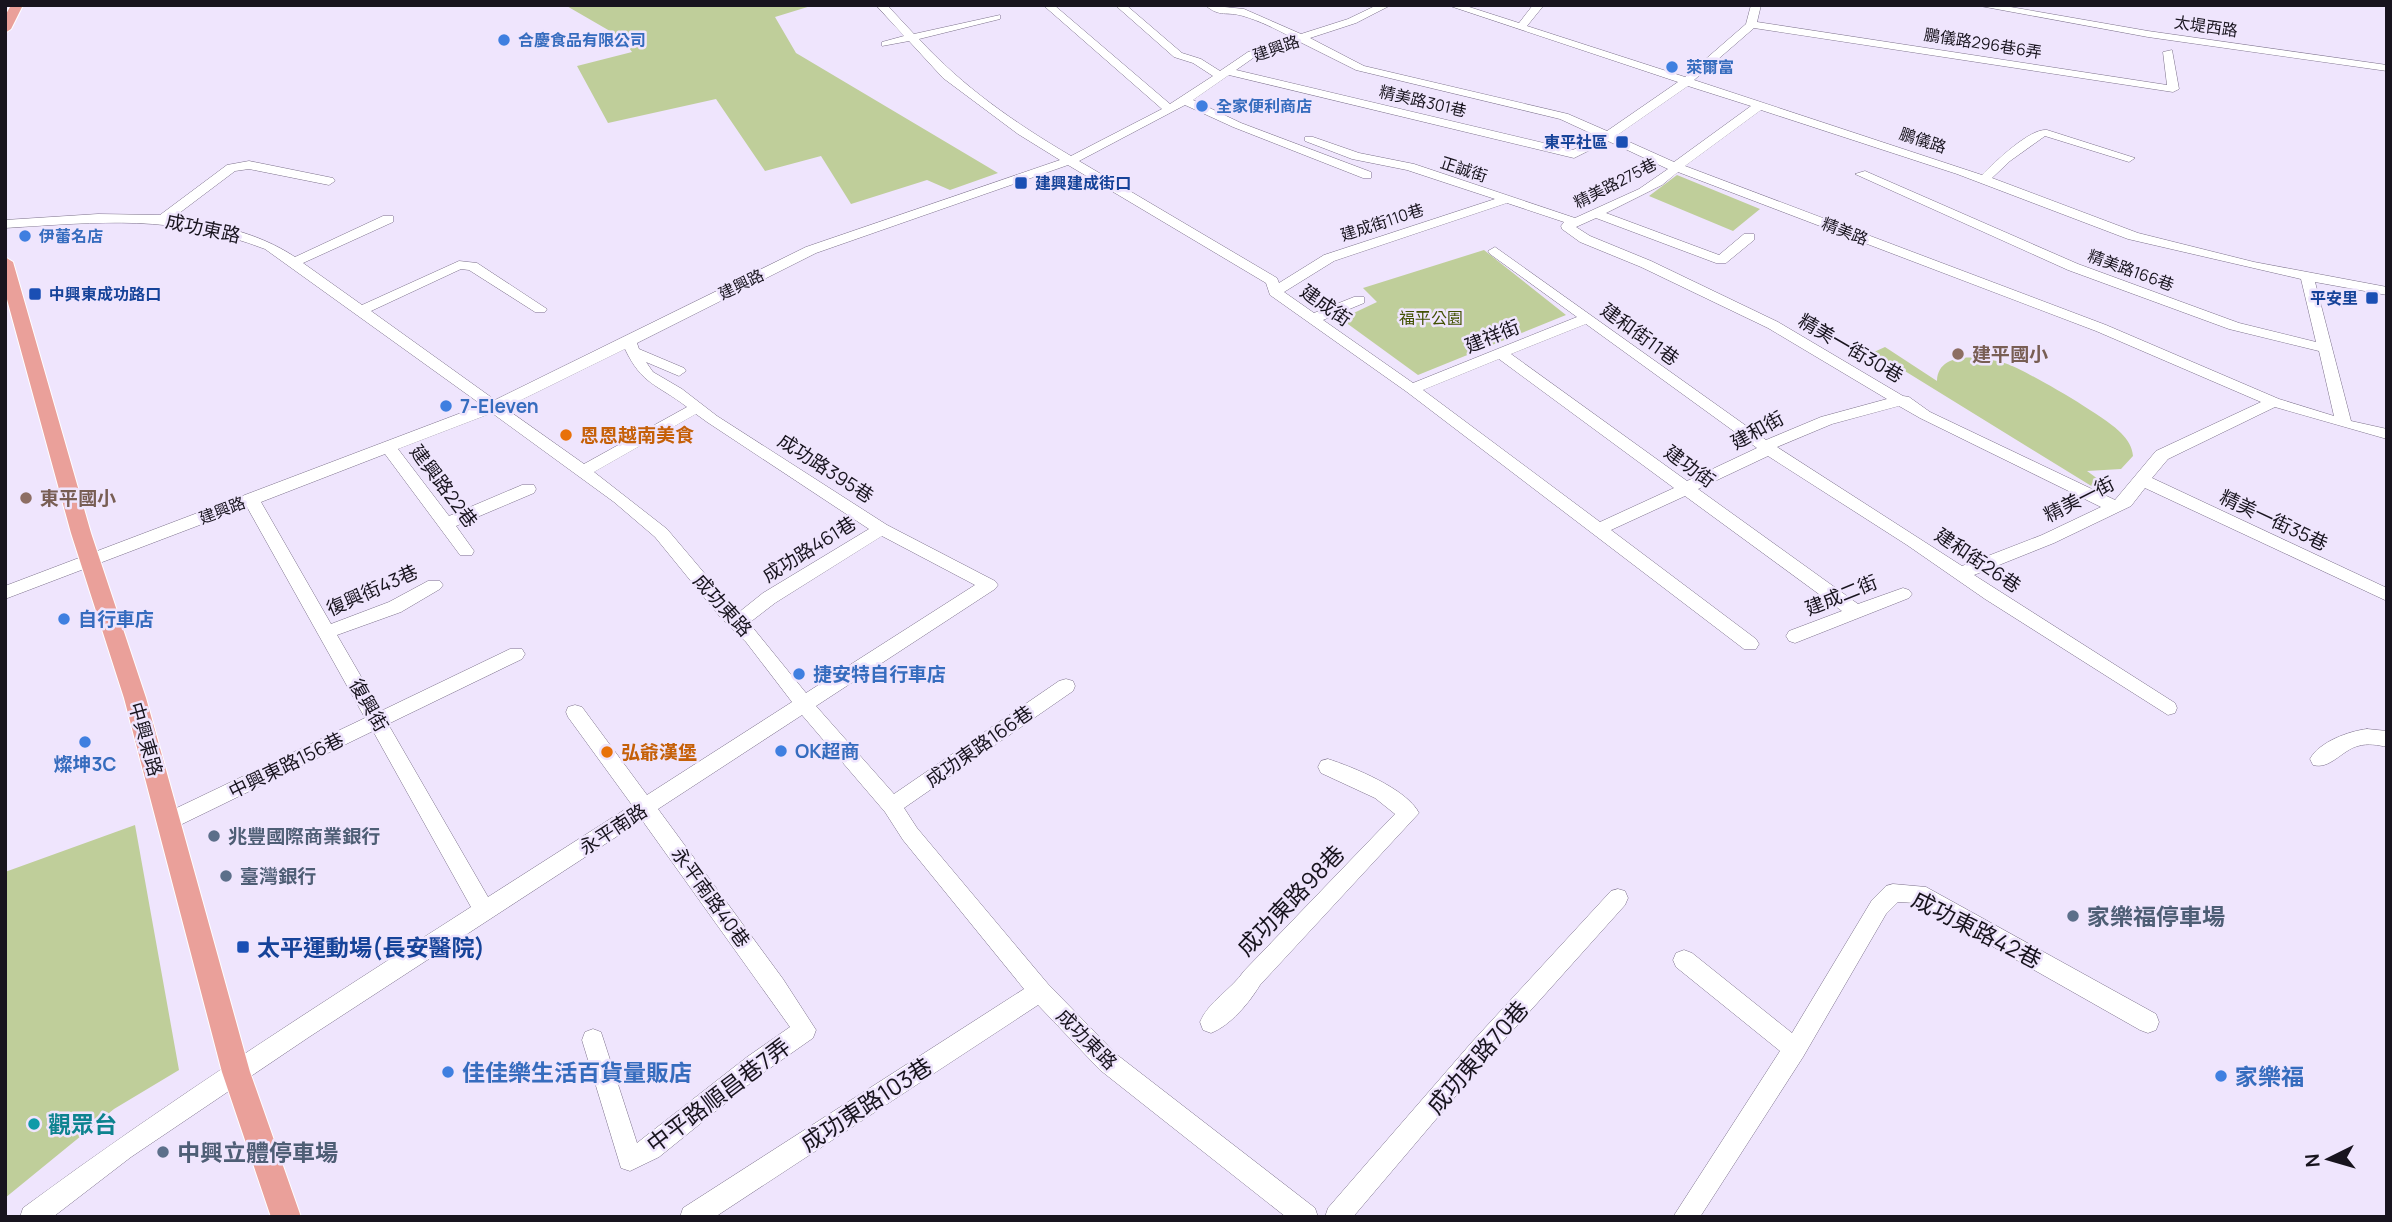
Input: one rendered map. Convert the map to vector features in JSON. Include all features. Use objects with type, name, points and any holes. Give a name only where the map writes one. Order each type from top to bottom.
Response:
[{"type":"main road","points":[[5,29],[17,5]]},
{"type":"main road","name":"中興東路","points":[[5,262],[81,533],[110,615],[169,821],[236,1072],[286,1217]]},
{"type":"street","name":"建成街","points":[[881,5],[947,76],[967,93],[1022,132],[1272,281],[1275,292],[1412,389],[1750,644]]},
{"type":"street","points":[[1048,5],[1169,109]]},
{"type":"street","name":"精美路301巷","points":[[1120,5],[1178,55],[1197,61],[1211,72],[1427,118],[1574,154],[1606,137],[1687,81],[1751,23]]},
{"type":"street","name":"精美路","points":[[1210,5],[1223,12],[1240,11],[1263,19],[1360,68],[1552,112],[1676,167],[2101,328],[2274,402],[2387,434]]},
{"type":"street","name":"建興路","points":[[5,593],[516,398],[631,346],[811,250],[1079,157],[1185,101],[1252,54],[1352,21],[1386,5]]},
{"type":"street","name":"鵬儀路","points":[[1452,5],[1984,179],[2133,236],[2254,266],[2387,291]]},
{"type":"street","points":[[1521,27],[1539,5]]},
{"type":"street","points":[[1751,23],[1756,5]]},
{"type":"street","name":"太堤西路","points":[[1980,5],[2148,34],[2387,68]]},
{"type":"street","points":[[886,44],[996,17]]},
{"type":"street","name":"鵬儀路296巷6弄","points":[[1751,23],[2173,89],[2168,52]]},
{"type":"street","points":[[1185,101],[1367,176]]},
{"type":"street","name":"精美路275巷","points":[[1571,224],[1644,191],[1760,105]]},
{"type":"street","points":[[1984,179],[2006,158],[2043,132],[2129,158]]},
{"type":"street","name":"正誠街","points":[[1309,139],[1342,151],[1410,167],[1507,199],[1571,224]]},
{"type":"street","points":[[1328,160],[1342,151]]},
{"type":"street","points":[[163,219],[231,168],[249,165],[329,181]]},
{"type":"street","name":"精美路166巷","points":[[1861,174],[2073,267],[2234,326],[2324,348]]},
{"type":"street","name":"建成街110巷","points":[[1275,292],[1329,258],[1507,199]]},
{"type":"street","points":[[1596,214],[1721,260],[1749,237]]},
{"type":"street","name":"成功東路","points":[[5,224],[109,218],[163,219],[230,231],[270,246],[363,310],[620,498],[661,533],[752,637],[1040,991],[1108,1062],[1306,1217]]},
{"type":"street","points":[[294,262],[388,219]]},
{"type":"street","name":"精美一街30巷","points":[[1571,224],[1585,239],[1647,264],[1773,325],[1904,400],[1925,415],[2115,507]]},
{"type":"street","name":"建和街11巷","points":[[1495,251],[1765,447]]},
{"type":"street","points":[[363,310],[458,265],[472,266],[541,309]]},
{"type":"street","points":[[2307,276],[2344,424]]},
{"type":"street","points":[[1313,319],[1359,300]]},
{"type":"street","name":"建祥街","points":[[1412,389],[1586,319]]},
{"type":"street","points":[[631,346],[679,371]]},
{"type":"street","name":"成功路395巷","points":[[631,346],[648,375],[696,408],[881,529],[989,585]]},
{"type":"street","name":"建功街","points":[[1500,353],[1856,612]]},
{"type":"street","name":"建和街","points":[[1599,529],[1760,454],[1765,447],[1798,431],[1904,400]]},
{"type":"street","name":"精美一街","points":[[1961,574],[1984,562],[2048,539],[2125,502],[2162,456],[2274,402]]},
{"type":"street","points":[[583,471],[696,408]]},
{"type":"street","name":"建興路22巷","points":[[388,446],[466,551]]},
{"type":"street","name":"建和街26巷","points":[[1765,447],[2168,708]]},
{"type":"street","name":"精美一街35巷","points":[[2144,481],[2387,595]]},
{"type":"street","points":[[446,524],[528,489]]},
{"type":"street","name":"復興街","points":[[251,499],[485,912]]},
{"type":"street","name":"成功路461巷","points":[[737,623],[760,605],[881,529]]},
{"type":"street","name":"復興街43巷","points":[[327,632],[395,607],[434,585]]},
{"type":"street","name":"永平南路","points":[[33,1217],[122,1149],[236,1072],[989,585]]},
{"type":"street","name":"建成二街","points":[[1795,636],[1903,594]]},
{"type":"street","name":"中興東路156巷","points":[[169,821],[516,654]]},
{"type":"street","name":"成功東路166巷","points":[[892,806],[1066,686]]},
{"type":"street","name":"永平南路40巷","points":[[575,712],[805,1030]]},
{"type":"street","points":[[2320,759],[2352,738],[2371,736],[2387,739]]},
{"type":"street","name":"成功東路98巷","points":[[1211,1022],[1409,813],[1382,792],[1328,767]]},
{"type":"street","name":"成功東路42巷","points":[[1693,1214],[1879,907],[1897,891],[1919,894],[2148,1022]]},
{"type":"street","name":"成功東路70巷","points":[[1337,1217],[1480,1050],[1618,898]]},
{"type":"street","points":[[1684,960],[1795,1049]]},
{"type":"street","name":"成功東路103巷","points":[[692,1217],[1040,991]]},
{"type":"street","name":"中平路順昌巷7弄","points":[[593,1040],[630,1159],[651,1149],[755,1065],[805,1030]]},
{"type":"green space","points":[[565,5],[814,5],[775,17],[796,53],[998,173],[950,190],[927,180],[851,204],[821,156],[765,171],[716,99],[608,123],[577,66],[632,52],[622,38]]},
{"type":"green space","points":[[1677,175],[1760,209],[1733,231],[1649,196]]},
{"type":"green space","name":"福平公園","points":[[1484,250],[1566,315],[1418,375],[1341,319],[1377,302],[1363,288]]},
{"type":"green space","points":[[1885,347],[1937,381],[1946,363],[1955,359],[1989,359],[2010,365],[2068,396],[2113,426],[2128,441],[2133,456],[2121,469],[2087,471],[2102,482],[2093,487],[1874,352]]},
{"type":"green space","points":[[135,825],[179,1070],[114,1109],[5,1198],[5,872]]},
{"type":"place","name":"合慶食品有限公司","points":[[504,40]]},
{"type":"place","name":"萊爾富","points":[[1672,67]]},
{"type":"place","name":"全家便利商店","points":[[1202,106]]},
{"type":"place","name":"東平社區","points":[[1622,142]]},
{"type":"place","name":"建興建成街口","points":[[1021,183]]},
{"type":"place","name":"伊蕾名店","points":[[25,236]]},
{"type":"place","name":"中興東成功路口","points":[[35,294]]},
{"type":"place","name":"平安里","points":[[2372,298]]},
{"type":"place","name":"建平國小","points":[[1958,354]]},
{"type":"place","name":"7-Eleven","points":[[446,406]]},
{"type":"place","name":"恩恩越南美食","points":[[566,435]]},
{"type":"place","name":"東平國小","points":[[26,498]]},
{"type":"place","name":"自行車店","points":[[64,619]]},
{"type":"place","name":"捷安特自行車店","points":[[799,674]]},
{"type":"place","name":"燦坤3C","points":[[85,742]]},
{"type":"place","name":"OK超商","points":[[781,751]]},
{"type":"place","name":"弘爺漢堡","points":[[607,752]]},
{"type":"place","name":"兆豐國際商業銀行","points":[[214,836]]},
{"type":"place","name":"臺灣銀行","points":[[226,876]]},
{"type":"place","name":"家樂福停車場","points":[[2073,916]]},
{"type":"place","name":"太平運動場(長安醫院)","points":[[243,947]]},
{"type":"place","name":"佳佳樂生活百貨量販店","points":[[448,1072]]},
{"type":"place","name":"家樂福","points":[[2221,1076]]},
{"type":"place","name":"觀眾台","points":[[34,1124]]},
{"type":"place","name":"中興立體停車場","points":[[163,1152]]}]
